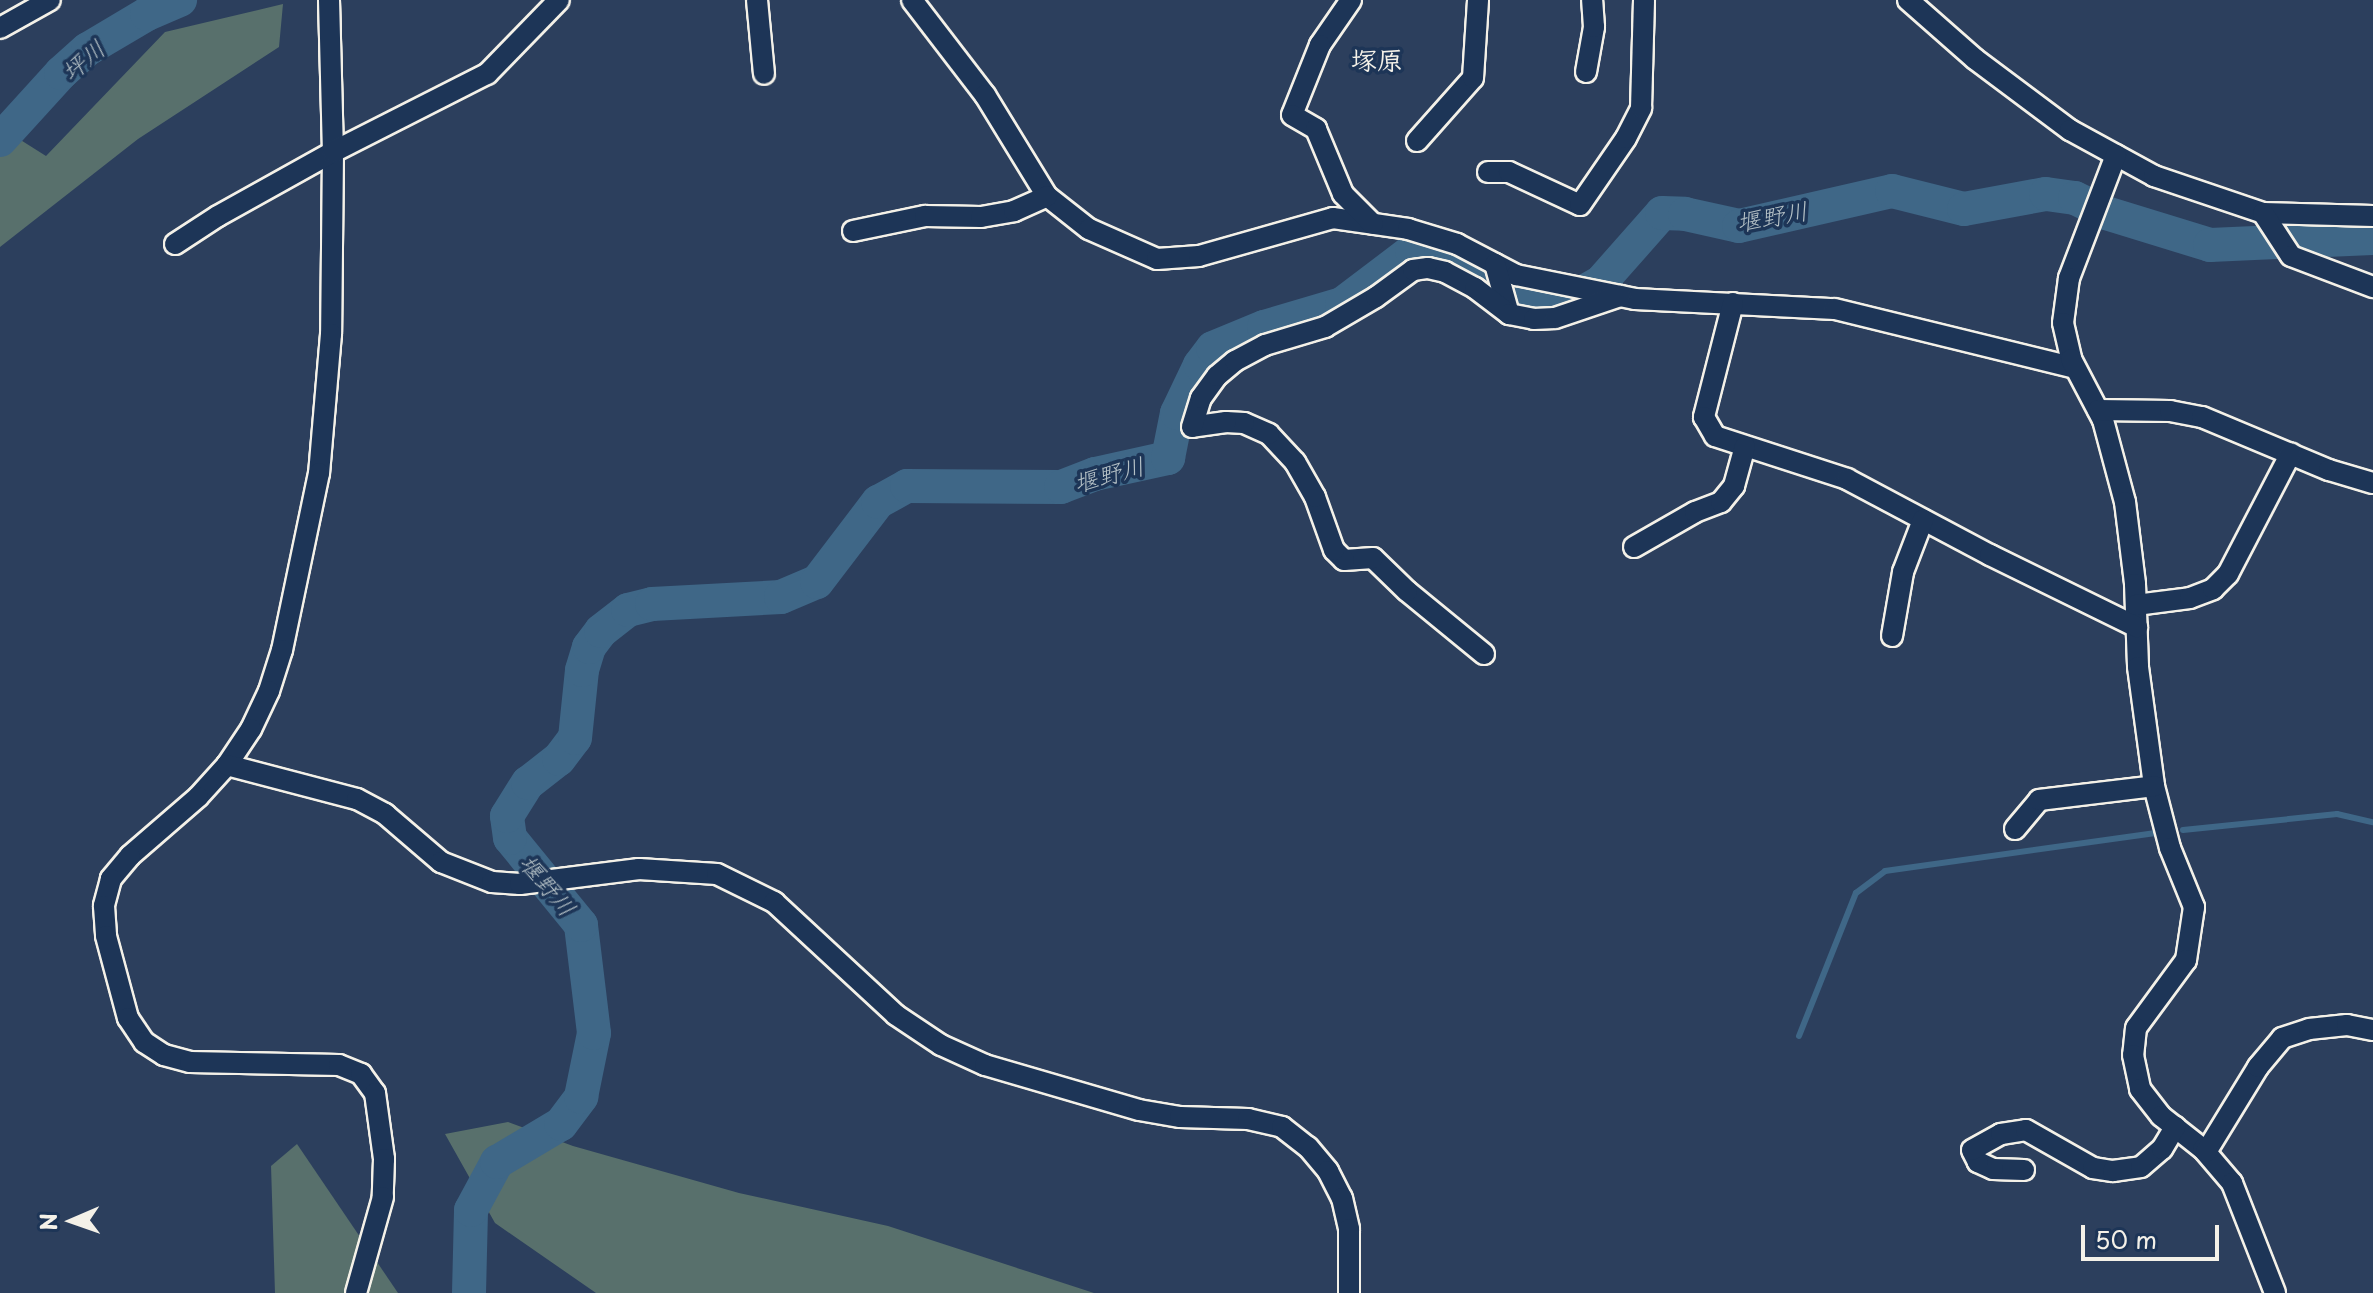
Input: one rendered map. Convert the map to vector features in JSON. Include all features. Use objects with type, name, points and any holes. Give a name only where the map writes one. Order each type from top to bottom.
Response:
[{"type":"street","points":[[0,28],[50,0]]},
{"type":"street","points":[[329,0],[333,152],[331,334],[319,473],[282,650],[269,691],[251,729],[227,765],[198,797],[130,856],[111,879],[104,906],[106,936],[128,1018],[144,1042],[164,1055],[190,1062],[339,1065],[361,1074],[375,1093],[384,1159],[383,1197],[356,1293]]},
{"type":"street","points":[[175,244],[218,216],[333,152],[487,74],[559,0]]},
{"type":"street","points":[[757,0],[764,74]]},
{"type":"street","points":[[912,0],[985,95],[1047,196],[1089,229],[1157,259],[1199,256],[1333,218],[1408,229],[1457,244],[1496,268],[1516,275],[1616,295],[1835,309],[2075,368]]},
{"type":"street","points":[[1351,0],[1320,45],[1292,115],[1316,129],[1343,194],[1373,224]]},
{"type":"street","points":[[1417,141],[1473,78],[1478,0]]},
{"type":"street","points":[[1586,72],[1594,27],[1592,0]]},
{"type":"street","points":[[1488,172],[1509,172],[1580,205],[1626,138],[1641,108],[1644,0]]},
{"type":"street","points":[[1908,0],[1975,59],[2070,130],[2154,176],[2264,214],[2373,216]]},
{"type":"street","points":[[2116,155],[2069,278],[2063,323],[2075,368],[2098,410],[2125,502],[2136,605],[2138,667],[2154,786],[2170,848],[2194,907],[2186,960],[2136,1028],[2133,1055],[2140,1089],[2161,1116],[2206,1152],[2232,1183],[2275,1293]]},
{"type":"street","points":[[853,231],[925,216],[981,217],[1014,211],[1047,196]]},
{"type":"street","points":[[2264,214],[2291,256],[2373,287]]},
{"type":"street","points":[[1484,654],[1407,591],[1373,558],[1344,560],[1334,550],[1315,497],[1295,462],[1269,434],[1244,423],[1192,427],[1201,398],[1217,376],[1235,361],[1265,345],[1325,327],[1376,297],[1413,270],[1428,268],[1445,272],[1508,311],[1555,318],[1616,295]]},
{"type":"street","points":[[1496,268],[1508,311]]},
{"type":"street","points":[[1733,303],[1704,417],[1715,436],[1847,479],[2137,627]]},
{"type":"street","points":[[2098,410],[2170,411],[2202,417],[2329,470],[2373,483]]},
{"type":"street","points":[[1634,547],[1695,512],[1721,502],[1734,486],[1745,446]]},
{"type":"street","points":[[2136,605],[2190,598],[2213,589],[2228,574],[2291,453]]},
{"type":"street","points":[[1892,636],[1903,572],[1923,520]]},
{"type":"street","points":[[227,765],[357,799],[385,814],[441,862],[492,882],[562,881],[639,869],[717,874],[774,902],[896,1015],[985,1065],[1139,1110],[1180,1117],[1248,1119],[1282,1127],[1308,1147],[1328,1171],[1342,1198],[1349,1229],[1349,1293]]},
{"type":"street","points":[[2015,829],[2039,800],[2154,786]]},
{"type":"street","points":[[2206,1152],[2258,1067],[2282,1038],[2309,1029],[2347,1025],[2373,1030]]},
{"type":"street","points":[[2024,1170],[1993,1169],[1978,1162],[1972,1150],[2001,1134],[2026,1130],[2093,1168],[2113,1171],[2141,1167],[2162,1149],[2175,1127]]},
{"type":"green space","points":[[283,4],[279,47],[138,139],[0,247],[0,127],[46,156],[165,32]]},
{"type":"green space","points":[[508,1122],[573,1146],[739,1193],[888,1226],[1094,1293],[596,1293],[495,1223],[445,1134]]},
{"type":"green space","points":[[297,1144],[398,1293],[275,1293],[271,1166]]},
{"type":"waterway","name":"坪川","points":[[0,140],[61,73],[88,49],[147,14],[180,0]]},
{"type":"waterway","name":"堰野川","points":[[469,1293],[471,1210],[497,1162],[561,1124],[581,1097],[594,1033],[581,925],[510,838],[507,816],[528,783],[559,759],[575,738],[582,670],[589,647],[601,631],[628,610],[652,604],[781,597],[817,582],[878,502],[907,486],[1061,487],[1095,474],[1168,458],[1177,413],[1200,365],[1213,348],[1264,327],[1342,304],[1412,251],[1441,255],[1524,302],[1566,302],[1601,282],[1662,213],[1685,214],[1739,226],[1892,191],[1964,209],[2046,194],[2075,198],[2106,213],[2210,245],[2373,238]]},
{"type":"waterway","points":[[2183,830],[2337,814],[2373,822]]},
{"type":"waterway","points":[[1799,1036],[1856,893],[1885,871],[2157,833]]},
{"type":"district","name":"塚原","points":[[1377,60]]}]
